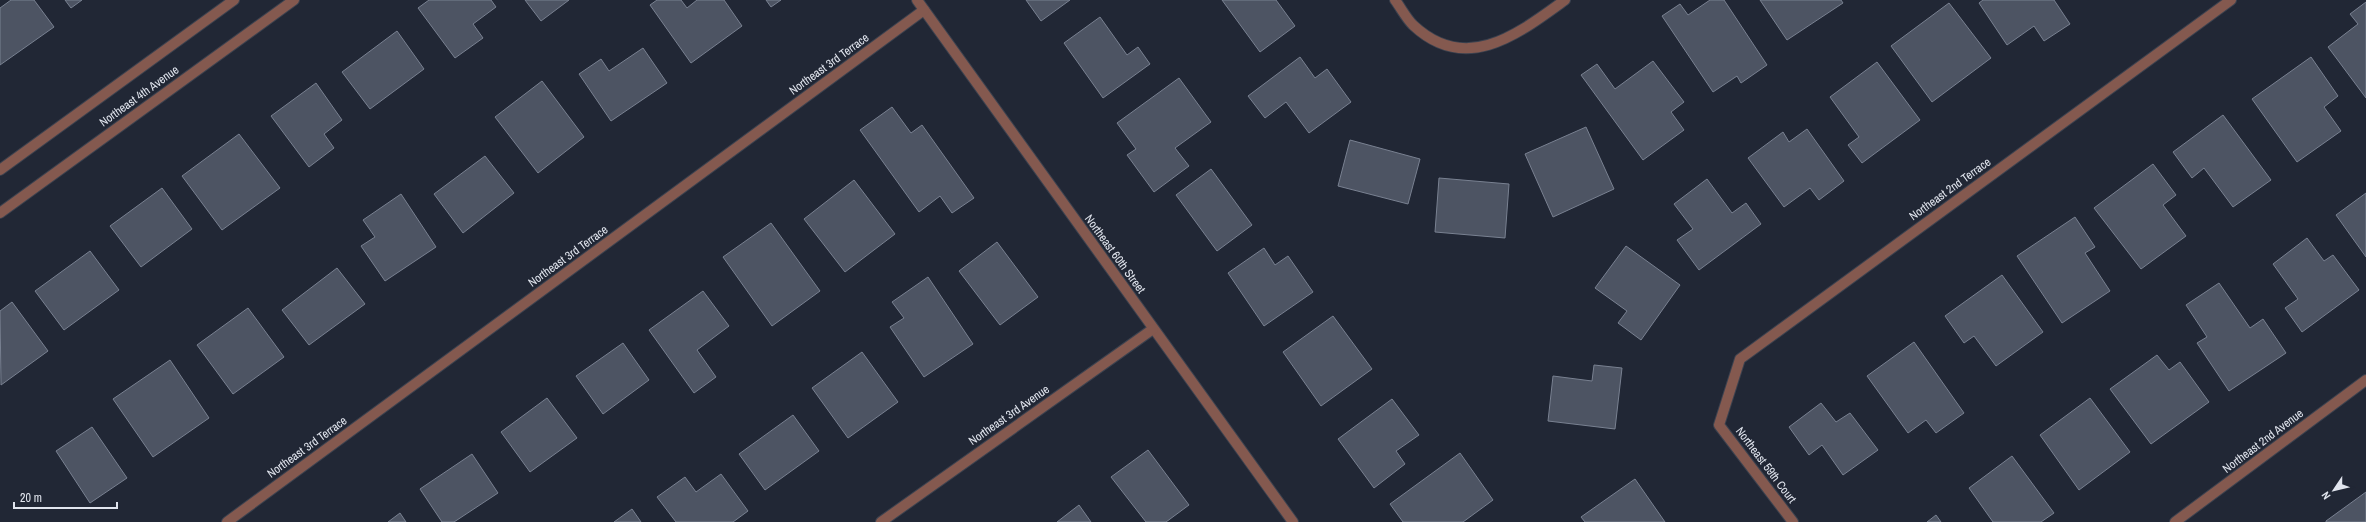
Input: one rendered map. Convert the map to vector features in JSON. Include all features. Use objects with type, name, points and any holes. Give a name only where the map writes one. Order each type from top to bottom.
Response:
[{"type":"street","name":"Northeast 4th Avenue","points":[[0,170],[234,0]]},
{"type":"street","name":"Northeast 4th Avenue","points":[[0,213],[294,0]]},
{"type":"street","name":"Northeast 60th Street","points":[[917,0],[1153,330],[1293,522]]},
{"type":"street","points":[[1395,0],[1413,25],[1442,45],[1471,48],[1495,44],[1522,31],[1565,0]]},
{"type":"street","name":"Northeast 2nd Terrace","points":[[1719,425],[1740,359],[2231,0]]},
{"type":"street","name":"Northeast 3rd Terrace","points":[[227,522],[924,10]]},
{"type":"street","name":"Northeast 3rd Avenue","points":[[881,522],[1153,330]]},
{"type":"street","name":"Northeast 2nd Avenue","points":[[2175,522],[2366,380]]},
{"type":"street","name":"Northeast 59th Court","points":[[1719,425],[1793,522]]},
{"type":"building","points":[[11,0],[34,0],[54,27],[0,65],[0,8]]},
{"type":"building","points":[[65,0],[82,0],[71,8]]},
{"type":"building","points":[[429,0],[491,0],[496,7],[473,24],[483,38],[455,58],[418,8]]},
{"type":"building","points":[[525,0],[569,0],[541,21]]},
{"type":"building","points":[[657,0],[681,0],[687,8],[697,0],[724,0],[742,26],[691,63],[650,5]]},
{"type":"building","points":[[766,0],[781,0],[771,7]]},
{"type":"building","points":[[1026,0],[1070,0],[1041,21]]},
{"type":"building","points":[[1222,0],[1276,0],[1295,26],[1260,52]]},
{"type":"building","points":[[1710,0],[1724,0],[1767,65],[1741,83],[1737,76],[1713,92],[1662,16],[1680,4],[1688,15]]},
{"type":"building","points":[[1760,0],[1841,0],[1843,3],[1787,40]]},
{"type":"building","points":[[1983,0],[2054,0],[2070,24],[2044,41],[2034,26],[2007,45],[1979,3]]},
{"type":"building","points":[[2366,2],[2366,98],[2328,47],[2358,24],[2350,14]]},
{"type":"building","points":[[1949,3],[1991,58],[1932,102],[1891,46]]},
{"type":"building","points":[[1100,17],[1127,55],[1138,47],[1150,64],[1103,98],[1064,43]]},
{"type":"building","points":[[397,31],[424,69],[370,109],[342,72]]},
{"type":"building","points":[[643,48],[667,83],[611,121],[579,74],[601,59],[609,71]]},
{"type":"building","points":[[1300,57],[1315,78],[1327,69],[1351,102],[1309,133],[1286,102],[1265,118],[1248,96]]},
{"type":"building","points":[[2311,57],[2338,96],[2324,107],[2341,131],[2297,162],[2252,99]]},
{"type":"building","points":[[1653,61],[1684,102],[1671,112],[1684,130],[1643,160],[1581,75],[1597,64],[1615,89]]},
{"type":"building","points":[[1877,62],[1920,120],[1862,163],[1848,145],[1859,137],[1830,97]]},
{"type":"building","points":[[1179,78],[1211,122],[1175,148],[1189,166],[1154,192],[1127,155],[1136,149],[1117,123]]},
{"type":"building","points":[[542,81],[584,137],[538,173],[495,117]]},
{"type":"building","points":[[316,83],[342,120],[324,134],[334,148],[309,167],[271,116]]},
{"type":"building","points":[[892,107],[911,133],[922,125],[974,198],[952,213],[940,196],[919,212],[860,130]]},
{"type":"building","points":[[2223,115],[2271,180],[2233,207],[2204,168],[2192,178],[2173,152]]},
{"type":"building","points":[[1586,127],[1614,189],[1553,217],[1525,154]]},
{"type":"building","points":[[1807,129],[1844,181],[1819,200],[1810,188],[1784,207],[1748,158],[1783,132],[1789,142]]},
{"type":"building","points":[[239,134],[280,188],[222,230],[182,176]]},
{"type":"building","points":[[1350,140],[1420,159],[1408,204],[1338,186]]},
{"type":"building","points":[[485,156],[514,193],[463,233],[434,194]]},
{"type":"building","points":[[2153,164],[2176,195],[2163,205],[2186,236],[2141,269],[2094,208]]},
{"type":"building","points":[[1211,169],[1252,225],[1217,251],[1176,195]]},
{"type":"building","points":[[1439,178],[1509,184],[1505,238],[1435,232]]},
{"type":"building","points":[[1707,179],[1732,213],[1746,203],[1761,224],[1699,270],[1677,240],[1693,229],[1674,204]]},
{"type":"building","points":[[854,180],[895,234],[845,272],[804,219]]},
{"type":"building","points":[[162,188],[192,229],[141,267],[110,226]]},
{"type":"building","points":[[2366,193],[2366,257],[2336,215]]},
{"type":"building","points":[[401,194],[436,247],[385,281],[361,246],[375,237],[363,220]]},
{"type":"building","points":[[2075,217],[2095,247],[2085,253],[2110,291],[2062,323],[2017,256]]},
{"type":"building","points":[[771,223],[820,291],[772,326],[723,257]]},
{"type":"building","points":[[2307,238],[2324,261],[2333,255],[2359,290],[2302,332],[2285,308],[2298,299],[2273,264]]},
{"type":"building","points":[[997,242],[1038,297],[1000,325],[959,271]]},
{"type":"building","points":[[1626,246],[1680,285],[1641,340],[1618,323],[1627,311],[1595,288]]},
{"type":"building","points":[[1264,248],[1275,265],[1288,256],[1313,292],[1264,326],[1228,273]]},
{"type":"building","points":[[90,251],[119,290],[64,330],[35,291]]},
{"type":"building","points":[[337,268],[365,304],[309,345],[282,310]]},
{"type":"building","points":[[2002,275],[2043,332],[1996,366],[1974,336],[1964,343],[1945,316]]},
{"type":"building","points":[[928,277],[973,344],[924,377],[890,327],[904,318],[892,302]]},
{"type":"building","points":[[2219,283],[2250,328],[2263,319],[2286,353],[2229,391],[2197,343],[2207,337],[2186,305]]},
{"type":"building","points":[[703,291],[729,326],[697,350],[716,377],[694,393],[649,330]]},
{"type":"building","points":[[12,302],[48,351],[1,385],[0,311]]},
{"type":"building","points":[[248,308],[284,357],[233,394],[197,345]]},
{"type":"building","points":[[1333,316],[1372,369],[1321,406],[1283,352]]},
{"type":"building","points":[[1914,342],[1964,413],[1936,433],[1926,420],[1908,433],[1867,376]]},
{"type":"building","points":[[623,343],[649,380],[603,414],[576,376]]},
{"type":"building","points":[[862,352],[898,402],[848,438],[812,388]]},
{"type":"building","points":[[2157,355],[2169,370],[2180,362],[2209,402],[2151,444],[2110,389]]},
{"type":"building","points":[[170,360],[209,418],[153,457],[113,399]]},
{"type":"building","points":[[1594,365],[1622,368],[1615,429],[1548,421],[1553,376],[1592,381]]},
{"type":"building","points":[[547,398],[577,438],[530,472],[501,432]]},
{"type":"building","points":[[2090,398],[2130,452],[2079,490],[2040,435]]},
{"type":"building","points":[[1392,399],[1419,435],[1396,451],[1405,464],[1374,488],[1338,439]]},
{"type":"building","points":[[1821,403],[1836,422],[1850,413],[1878,450],[1843,475],[1822,445],[1809,455],[1789,427]]},
{"type":"building","points":[[793,415],[819,451],[765,490],[739,454]]},
{"type":"building","points":[[92,427],[127,478],[90,503],[56,451]]},
{"type":"building","points":[[1148,450],[1189,505],[1166,522],[1146,522],[1111,477]]},
{"type":"building","points":[[1460,453],[1493,500],[1463,522],[1403,522],[1390,504]]},
{"type":"building","points":[[472,454],[498,493],[454,522],[442,522],[420,489]]},
{"type":"building","points":[[2012,456],[2054,513],[2041,522],[1993,522],[1969,488]]},
{"type":"building","points":[[721,474],[748,511],[733,522],[676,522],[657,497],[685,477],[696,492]]},
{"type":"building","points":[[1635,479],[1665,522],[1585,522],[1581,517]]},
{"type":"building","points":[[2366,492],[2366,522],[2326,522],[2326,521]]},
{"type":"building","points":[[1079,505],[1091,522],[1057,522]]},
{"type":"building","points":[[632,509],[641,522],[614,522]]},
{"type":"building","points":[[400,513],[406,522],[388,522]]},
{"type":"building","points":[[1936,515],[1941,522],[1927,522]]}]
